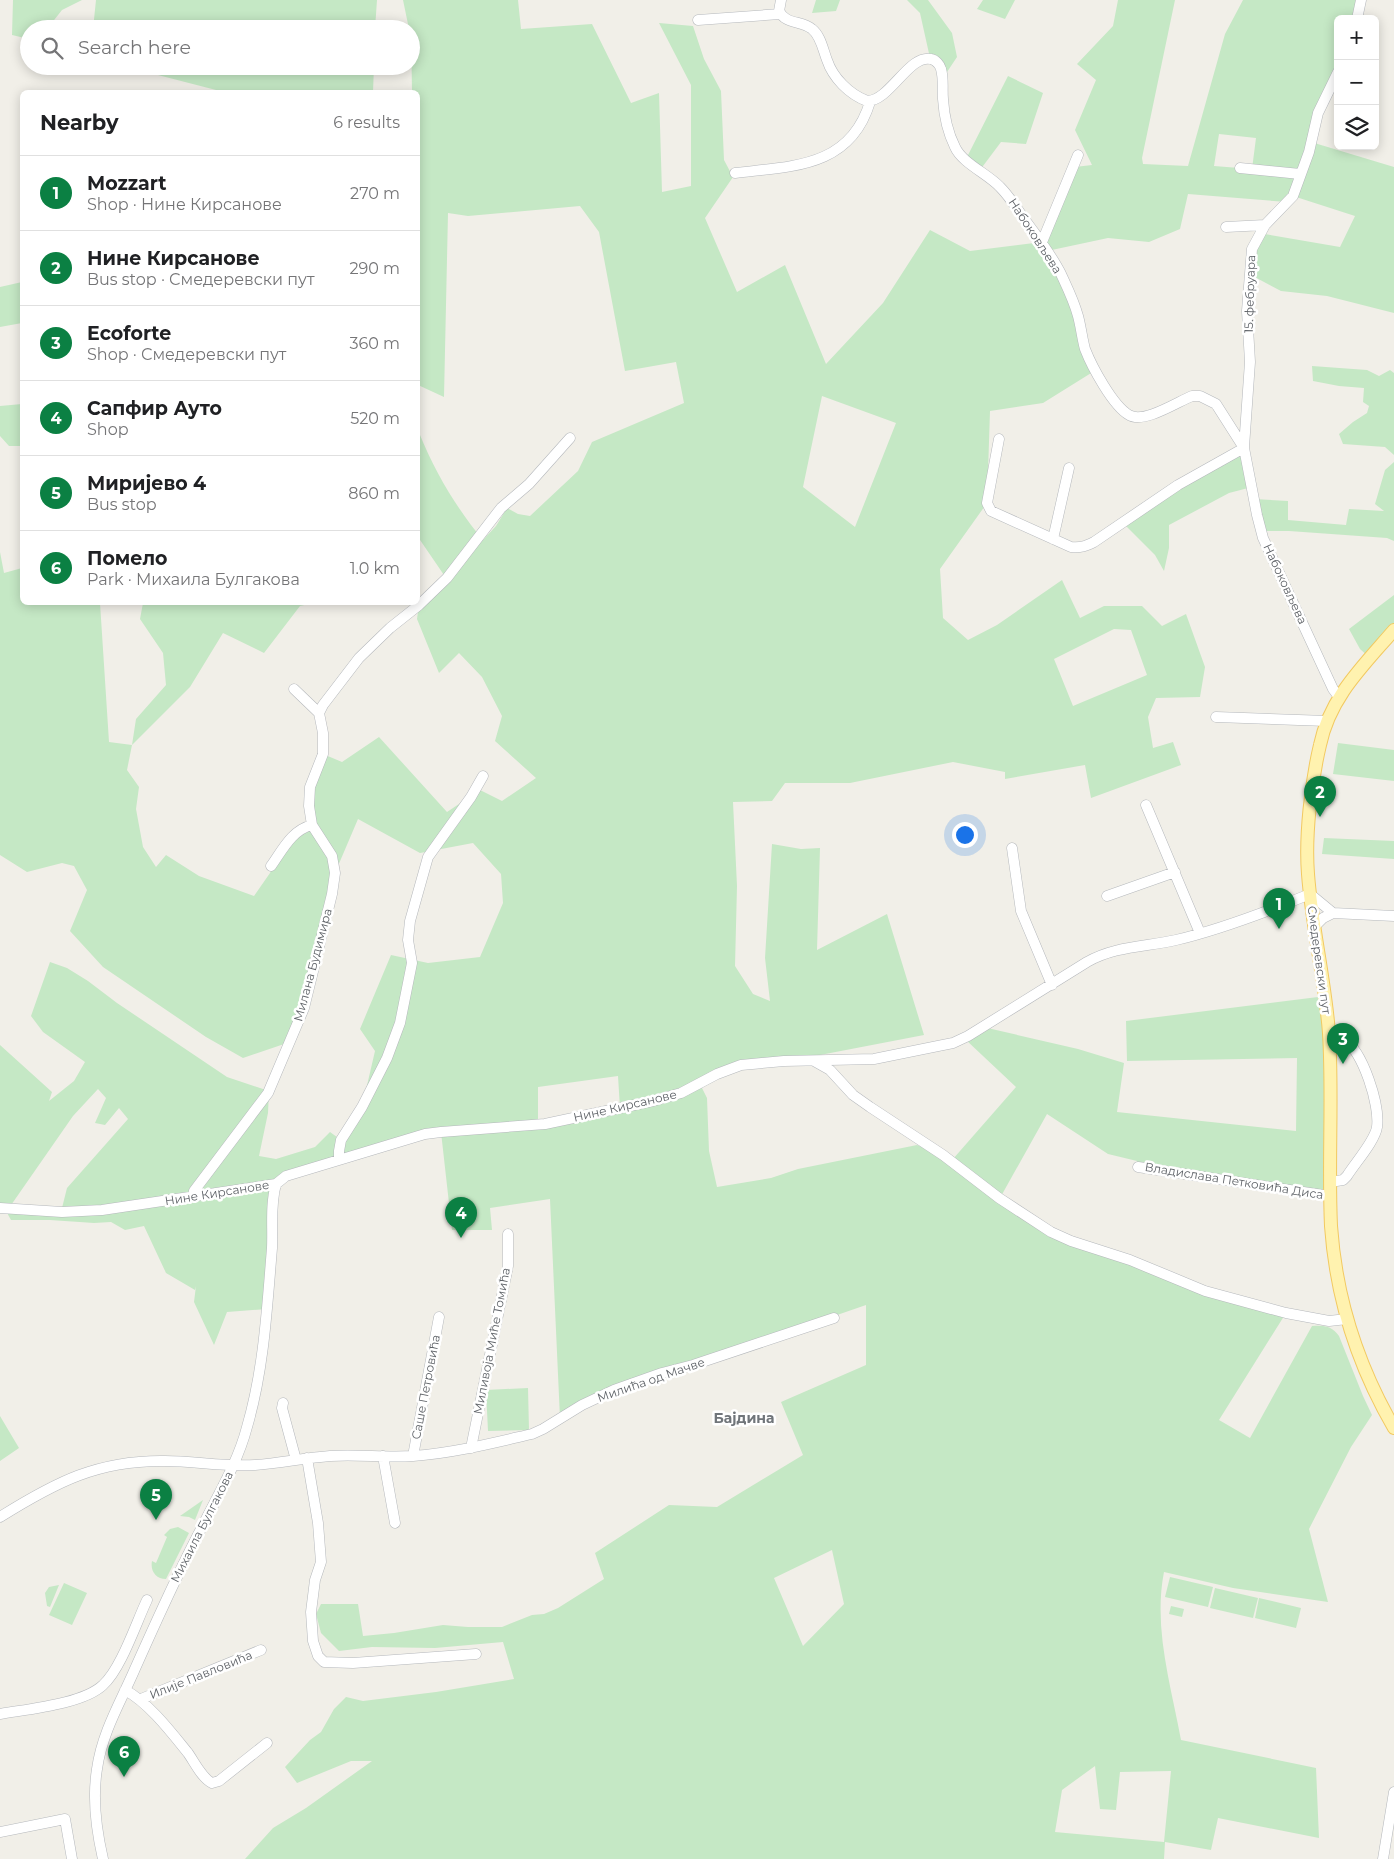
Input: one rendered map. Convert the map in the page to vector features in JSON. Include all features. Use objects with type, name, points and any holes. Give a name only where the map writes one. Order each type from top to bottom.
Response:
[{"type":"main road","name":"Смедеревски пут","points":[[1394,630],[1339,697],[1327,721],[1320,746],[1310,815],[1308,857],[1310,894],[1326,996],[1329,1037],[1330,1196],[1334,1253],[1347,1319],[1362,1364],[1373,1390],[1394,1428]]},
{"type":"street","points":[[735,173],[791,167],[821,159],[836,151],[850,139],[866,113],[870,102],[863,100],[833,74],[819,38],[813,30],[803,24],[786,20],[780,14],[782,0]]},
{"type":"street","points":[[1358,15],[1361,0]]},
{"type":"street","points":[[698,20],[780,14]]},
{"type":"street","name":"Набоковљева","points":[[870,102],[885,92],[917,62],[930,58],[935,60],[940,67],[947,122],[956,149],[961,156],[1009,196],[1042,242],[1061,274],[1071,296],[1078,314],[1086,349],[1110,395],[1121,410],[1133,417],[1145,417],[1192,396],[1209,398],[1216,404],[1244,448],[1257,515],[1264,538],[1333,689],[1339,697]]},
{"type":"street","name":"15. фебруара","points":[[1244,448],[1250,362],[1247,311],[1252,249],[1264,225],[1293,196],[1309,152],[1318,113],[1334,80]]},
{"type":"street","points":[[1042,242],[1078,155]]},
{"type":"street","points":[[1240,168],[1300,174]]},
{"type":"street","points":[[1226,226],[1264,225]]},
{"type":"street","points":[[420,603],[447,578],[501,508],[530,484],[570,438]]},
{"type":"street","points":[[998,439],[987,503],[988,508],[1071,547],[1082,548],[1178,485],[1244,448]]},
{"type":"street","points":[[1053,539],[1069,468]]},
{"type":"street","points":[[294,688],[320,713],[336,686],[359,658],[417,605]]},
{"type":"street","name":"Милана Будимира","points":[[193,1196],[194,1191],[268,1093],[304,1008],[332,894],[335,873],[332,856],[312,825],[309,806],[310,787],[323,754],[320,713]]},
{"type":"street","points":[[1216,717],[1327,721]]},
{"type":"street","points":[[339,1159],[338,1151],[341,1140],[362,1107],[383,1066],[400,1023],[412,963],[408,940],[410,921],[428,857],[471,797],[483,776]]},
{"type":"street","points":[[1146,805],[1200,933]]},
{"type":"street","points":[[271,866],[295,832],[312,825]]},
{"type":"street","points":[[1012,848],[1021,911],[1052,985]]},
{"type":"street","points":[[1107,896],[1175,872]]},
{"type":"street","points":[[1310,894],[1333,913]]},
{"type":"street","name":"Нине Кирсанове","points":[[0,1208],[78,1212],[102,1210],[276,1184],[286,1176],[410,1138],[441,1132],[545,1124],[681,1094],[717,1074],[741,1065],[808,1060],[874,1059],[953,1043],[976,1032],[1087,962],[1107,952],[1165,942],[1200,933],[1240,921],[1310,894]]},
{"type":"street","points":[[1315,926],[1323,918],[1333,913],[1394,916]]},
{"type":"street","points":[[1329,1037],[1342,1039],[1351,1046],[1370,1082],[1377,1114],[1377,1128],[1347,1176],[1343,1180],[1330,1182]]},
{"type":"street","points":[[808,1060],[822,1064],[853,1095],[870,1108],[943,1155],[1000,1198],[1051,1232],[1130,1260],[1205,1291],[1286,1313],[1329,1321],[1347,1319]]},
{"type":"street","name":"Владислава Петковића Диса","points":[[1138,1167],[1330,1196]]},
{"type":"street","name":"Михаила Булгакова","points":[[103,1859],[95,1819],[94,1789],[104,1735],[170,1590],[242,1446],[248,1424],[260,1367],[267,1309],[273,1193],[276,1184]]},
{"type":"street","name":"Миливоја Миће Томића","points":[[471,1448],[508,1266],[508,1234]]},
{"type":"street","name":"Саше Петровића","points":[[413,1456],[440,1318]]},
{"type":"street","name":"Милића од Мачве","points":[[0,1517],[56,1484],[98,1468],[138,1461],[256,1465],[331,1456],[413,1456],[471,1448],[538,1432],[582,1405],[614,1390],[834,1318]]},
{"type":"street","points":[[282,1403],[296,1460]]},
{"type":"street","points":[[382,1456],[395,1523]]},
{"type":"street","points":[[307,1458],[318,1523],[321,1562],[311,1612],[313,1641],[318,1656],[324,1662],[353,1663],[476,1654]]},
{"type":"street","points":[[0,1713],[72,1700],[101,1688],[119,1662],[147,1600]]},
{"type":"street","name":"Илије Павловића","points":[[140,1699],[262,1650]]},
{"type":"street","points":[[125,1690],[140,1699],[177,1739],[205,1777],[212,1783],[219,1781],[267,1743]]},
{"type":"street","points":[[1382,1859],[1394,1792]]},
{"type":"street","points":[[0,1832],[65,1820],[72,1859]]},
{"type":"green space","points":[[13,0],[82,0],[62,10],[54,20],[20,20],[20,37],[12,35]]},
{"type":"green space","points":[[96,0],[377,0],[376,20],[94,20]]},
{"type":"green space","points":[[403,0],[518,0],[521,29],[592,24],[631,103],[659,93],[662,192],[691,186],[691,85],[659,23],[693,26],[704,59],[721,91],[724,160],[733,177],[705,218],[737,292],[785,265],[826,364],[883,303],[930,230],[970,251],[1042,242],[1075,167],[1092,165],[1075,130],[1096,80],[1077,64],[1113,26],[1118,0],[1175,0],[1142,158],[1143,164],[1188,166],[1225,34],[1243,0],[1361,0],[1358,15],[1334,15],[1334,82],[1311,142],[1394,167],[1394,313],[1327,296],[1281,291],[1249,274],[1259,233],[1340,247],[1355,216],[1293,196],[1287,202],[1188,194],[1180,229],[1149,242],[1108,238],[1047,251],[1061,274],[1096,370],[1043,403],[990,411],[987,503],[940,569],[943,618],[968,640],[997,625],[1062,580],[1080,618],[1104,606],[1142,606],[1162,626],[1186,614],[1205,667],[1200,697],[1156,698],[1148,717],[1153,748],[1173,742],[1181,765],[1091,798],[1085,765],[1005,779],[1005,772],[953,762],[850,783],[785,783],[772,801],[733,802],[737,886],[735,966],[753,994],[770,1001],[765,958],[772,844],[801,849],[820,848],[817,950],[887,914],[924,1035],[768,1065],[741,1065],[700,1084],[707,1098],[709,1151],[717,1187],[771,1178],[798,1169],[917,1145],[953,1159],[1016,1087],[966,1040],[983,1027],[1078,1049],[1124,1063],[1117,1112],[1296,1131],[1297,1058],[1127,1061],[1126,1021],[1326,996],[1330,1196],[1138,1167],[1137,1161],[1108,1154],[1047,1114],[1000,1198],[1071,1241],[1286,1313],[1219,1420],[1250,1438],[1312,1326],[1327,1327],[1334,1330],[1339,1336],[1372,1415],[1351,1447],[1309,1529],[1328,1602],[1233,1588],[1164,1572],[1161,1593],[1162,1635],[1168,1677],[1181,1740],[1316,1768],[1319,1838],[1218,1818],[1211,1850],[1165,1842],[1164,1859],[245,1859],[273,1828],[306,1808],[372,1761],[351,1761],[297,1783],[285,1767],[310,1740],[321,1732],[334,1709],[346,1697],[363,1701],[436,1692],[514,1679],[503,1642],[435,1648],[372,1647],[339,1651],[321,1633],[316,1614],[321,1604],[358,1604],[363,1636],[443,1625],[502,1627],[532,1615],[544,1614],[558,1608],[604,1579],[595,1553],[669,1505],[717,1507],[803,1455],[781,1402],[866,1365],[866,1305],[693,1365],[662,1373],[560,1418],[550,1199],[490,1208],[492,1230],[452,1230],[441,1132],[276,1184],[267,1309],[227,1312],[214,1345],[194,1302],[196,1286],[195,1290],[166,1273],[144,1226],[125,1230],[111,1222],[11,1220],[6,1211],[0,1210],[0,1045],[52,1092],[49,1101],[74,1081],[85,1062],[43,1032],[31,1016],[50,962],[67,968],[88,981],[117,1003],[227,1077],[269,1091],[268,1113],[259,1156],[276,1159],[315,1147],[330,1132],[341,1140],[362,1107],[375,1051],[360,1029],[391,955],[428,963],[480,957],[503,903],[501,874],[473,843],[420,853],[358,819],[335,873],[290,1042],[243,1058],[206,1037],[103,967],[70,931],[87,890],[74,866],[62,863],[27,872],[0,855],[0,552],[4,573],[20,569],[20,605],[100,605],[109,742],[132,745],[127,770],[139,787],[136,809],[143,847],[156,867],[166,855],[199,876],[254,896],[270,873],[277,858],[312,825],[309,806],[323,754],[342,762],[379,737],[447,812],[480,790],[502,801],[536,778],[495,741],[502,716],[482,677],[459,653],[439,673],[417,619],[419,605],[446,578],[420,540],[420,435],[440,476],[456,503],[483,540],[496,526],[507,508],[518,514],[530,516],[578,471],[592,442],[684,403],[676,362],[625,371],[599,232],[580,206],[468,216],[448,213],[444,397],[420,386],[420,90],[412,90],[412,75],[420,75],[420,20],[407,20]],"holes":[[[1219,134],[1256,138],[1252,169],[1214,166]],[[822,396],[896,423],[855,527],[803,487]],[[1114,629],[1131,630],[1147,675],[1073,706],[1054,659]],[[618,1076],[620,1108],[538,1124],[538,1087]],[[98,1089],[106,1098],[95,1123],[105,1125],[119,1108],[128,1119],[67,1188],[61,1212],[9,1208],[73,1116]],[[832,1550],[844,1604],[803,1646],[774,1578]],[[1095,1766],[1100,1809],[1116,1810],[1120,1772],[1171,1771],[1164,1842],[1055,1832],[1062,1790]]]},
{"type":"green space","points":[[816,0],[840,0],[836,11],[812,13]]},
{"type":"green space","points":[[907,0],[928,0],[952,33],[957,57],[943,78],[930,58],[920,13]]},
{"type":"green space","points":[[983,0],[1015,0],[1005,19],[977,9]]},
{"type":"green space","points":[[158,75],[374,75],[373,90],[216,90]]},
{"type":"green space","points":[[1008,76],[1043,93],[1026,144],[1001,142],[980,170],[966,159]]},
{"type":"green space","points":[[20,282],[20,323],[0,327],[0,287]]},
{"type":"green space","points":[[1312,366],[1367,370],[1379,376],[1390,370],[1394,373],[1394,455],[1385,447],[1343,444],[1339,434],[1367,413],[1369,406],[1363,402],[1364,388],[1313,381]]},
{"type":"green space","points":[[20,404],[20,446],[9,446],[0,436],[0,406]]},
{"type":"green space","points":[[1244,448],[1252,487],[1229,493],[1169,525],[1169,548],[1164,571],[1155,555],[1122,522]]},
{"type":"green space","points":[[1394,462],[1394,541],[1387,538],[1289,531],[1262,531],[1254,499],[1288,501],[1288,520],[1346,525],[1349,509],[1384,511],[1375,504],[1385,470]]},
{"type":"green space","points":[[1394,595],[1394,631],[1370,658],[1360,649],[1349,629]]},
{"type":"green space","points":[[143,605],[304,605],[300,606],[264,653],[223,633],[190,687],[132,745],[136,719],[166,685],[163,653],[140,619]]},
{"type":"green space","points":[[1338,743],[1394,750],[1394,781],[1333,774]]},
{"type":"green space","points":[[1324,838],[1394,841],[1394,859],[1322,854]]},
{"type":"green space","points":[[528,1388],[529,1430],[488,1431],[486,1390]]},
{"type":"green space","points":[[0,1416],[19,1448],[0,1461]]},
{"type":"green space","points":[[203,1500],[195,1520],[180,1516]]},
{"type":"green space","points":[[178,1527],[189,1533],[166,1579],[159,1578],[153,1571],[152,1561],[156,1563],[167,1537],[164,1535],[170,1529]]},
{"type":"green space","points":[[1170,1577],[1213,1587],[1208,1607],[1165,1597]]},
{"type":"green space","points":[[64,1583],[87,1593],[72,1625],[49,1615]]},
{"type":"green space","points":[[59,1585],[50,1607],[47,1606],[45,1593],[49,1587]]},
{"type":"green space","points":[[1215,1588],[1258,1598],[1253,1618],[1210,1608]]},
{"type":"green space","points":[[1259,1598],[1301,1608],[1296,1628],[1255,1618]]},
{"type":"green space","points":[[1171,1606],[1184,1609],[1182,1617],[1169,1614]]},
{"type":"place","name":"Нине Кирсанове","points":[[1320,817]]},
{"type":"place","name":"Mozzart","points":[[1279,929]]},
{"type":"place","name":"Ecoforte","points":[[1343,1064]]},
{"type":"place","name":"Сапфир Ауто","points":[[461,1238]]},
{"type":"place","name":"Миријево 4","points":[[156,1520]]},
{"type":"place","name":"Помело","points":[[124,1777]]},
{"type":"district","name":"Бајдина","points":[[744,1418]]}]
